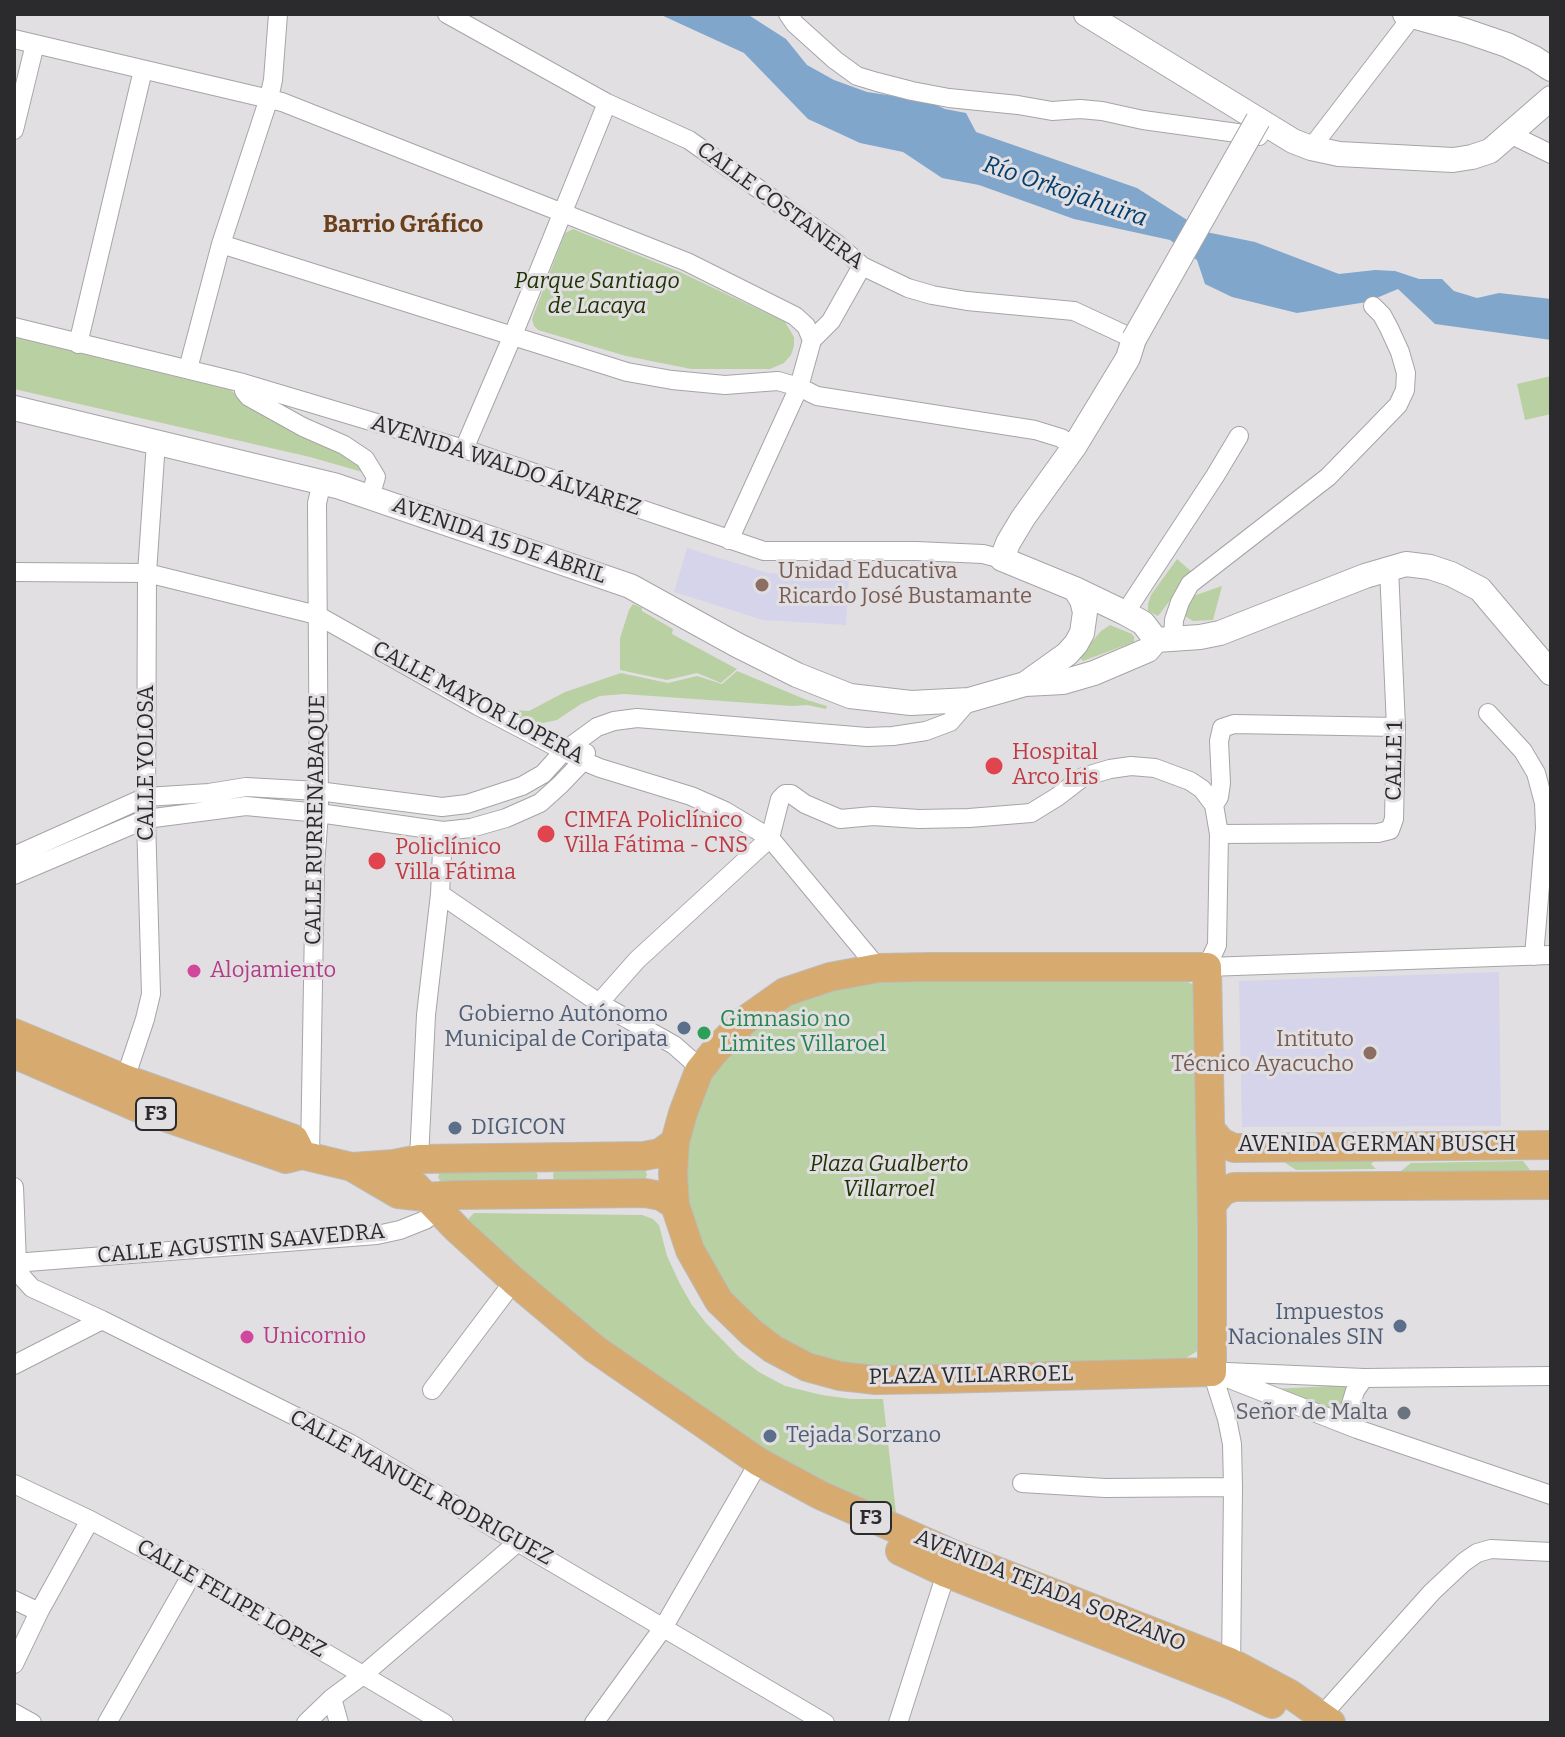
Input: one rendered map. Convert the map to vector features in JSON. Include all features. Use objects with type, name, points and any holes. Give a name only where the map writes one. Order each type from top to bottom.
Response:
[{"type":"main road","points":[[1086,14],[1302,145],[1339,154],[1453,160],[1472,157],[1490,151],[1551,98]]},
{"type":"main road","points":[[1410,15],[1507,45],[1551,69]]},
{"type":"main road","points":[[1164,640],[1125,613],[1002,559],[1023,518],[1074,447],[1128,358],[1134,339],[1258,120]]},
{"type":"main road","name":"AVENIDA 15 DE ABRIL","points":[[14,408],[322,482],[630,586],[737,645],[850,696],[911,703],[969,700],[1025,684]]},
{"type":"main road","points":[[1025,684],[1063,682],[1094,673],[1164,640],[1220,633],[1365,576],[1406,564],[1451,574],[1480,589],[1551,673]]},
{"type":"main road","points":[[1025,684],[1067,654],[1082,633],[1085,612],[1075,589]]},
{"type":"main road","points":[[1207,967],[1212,1372]]},
{"type":"main road","name":"PLAZA VILLARROEL","points":[[1207,967],[878,968],[830,977],[785,992],[744,1021],[699,1071],[675,1142],[673,1174],[675,1205],[690,1250],[719,1301],[773,1349],[807,1367],[840,1376],[876,1380],[1212,1372]]},
{"type":"main road","name":"F3","points":[[14,1033],[125,1079],[294,1139],[306,1156]]},
{"type":"main road","name":"F3","points":[[14,1054],[136,1107],[286,1159],[306,1156],[352,1167],[429,1204]]},
{"type":"main road","name":"AVENIDA GERMAN BUSCH","points":[[1210,1129],[1221,1142],[1234,1148],[1551,1145]]},
{"type":"main road","points":[[407,1161],[644,1156],[660,1153],[675,1142]]},
{"type":"main road","points":[[545,1157],[546,1194]]},
{"type":"main road","name":"F3","points":[[352,1167],[407,1161]]},
{"type":"main road","name":"AVENIDA TEJADA SORZANO","points":[[407,1161],[429,1204],[509,1288],[599,1371],[815,1512],[1231,1674],[1270,1703],[1316,1721]]},
{"type":"main road","name":"AVENIDA GERMAN BUSCH","points":[[1212,1204],[1223,1191],[1234,1187],[1551,1185]]},
{"type":"main road","points":[[429,1204],[546,1194],[645,1193],[661,1196],[675,1205]]},
{"type":"street","points":[[188,369],[221,244],[269,98],[278,14]]},
{"type":"street","name":"CALLE COSTANERA","points":[[447,14],[607,103],[689,140],[837,244],[862,266],[908,288],[967,301],[1074,311],[1134,339]]},
{"type":"street","points":[[788,14],[811,39],[857,76],[912,91],[1052,111],[1080,109],[1118,113],[1143,120],[1302,145],[1410,15]]},
{"type":"street","points":[[14,39],[269,98],[687,262],[795,316],[806,326],[812,340]]},
{"type":"street","points":[[14,130],[35,44]]},
{"type":"street","points":[[78,344],[143,70]]},
{"type":"street","points":[[464,449],[607,103]]},
{"type":"street","points":[[1510,134],[1551,154]]},
{"type":"street","points":[[221,244],[627,372],[725,385],[778,381],[817,396],[1035,430],[1061,438],[1074,447]]},
{"type":"street","points":[[729,540],[799,387],[812,340],[831,321],[862,266]]},
{"type":"street","points":[[1164,640],[1190,584],[1328,477],[1398,405],[1405,390],[1406,373],[1389,328],[1373,306]]},
{"type":"street","name":"AVENIDA WALDO ÁLVAREZ","points":[[14,327],[243,383],[464,449],[764,551],[916,551],[983,554],[1002,559]]},
{"type":"street","points":[[243,383],[249,397],[303,427],[344,445],[365,459],[376,477],[370,497]]},
{"type":"street","points":[[1125,613],[1239,436]]},
{"type":"street","name":"CALLE YOLOSA","points":[[125,1079],[151,994],[146,819],[147,573],[156,442]]},
{"type":"street","name":"CALLE RURRENABAQUE","points":[[306,1156],[319,813],[317,503],[322,482]]},
{"type":"street","name":"CALLE 1","points":[[1219,834],[1378,833],[1390,830],[1394,819],[1396,727],[1389,568]]},
{"type":"street","name":"CALLE MAYOR LOPERA","points":[[14,572],[147,573],[317,615],[583,761],[691,796],[725,811],[770,838],[878,968]]},
{"type":"street","points":[[14,856],[146,797],[246,787],[318,791],[442,807],[467,804],[522,786],[543,774],[564,751],[597,727],[614,721],[637,718],[867,737],[893,736],[926,731],[950,722],[969,700]]},
{"type":"street","points":[[599,1003],[637,960],[770,838],[780,799],[785,794],[791,794],[805,804],[840,819],[873,816],[969,818],[1031,813],[1083,777],[1131,766],[1155,768],[1190,781],[1202,789],[1214,805],[1219,834],[1217,945],[1207,967],[1542,956],[1544,803],[1536,773],[1523,751],[1488,713]]},
{"type":"street","points":[[1214,805],[1221,783],[1219,741],[1222,728],[1234,724],[1396,727]]},
{"type":"street","points":[[14,875],[146,819],[246,806],[443,831],[471,828],[506,818],[540,803],[583,761],[597,727]]},
{"type":"street","points":[[407,1161],[440,894],[443,831]]},
{"type":"street","points":[[440,894],[599,1003],[674,1045],[699,1071]]},
{"type":"street","points":[[14,1187],[15,1263]]},
{"type":"street","name":"CALLE AGUSTIN SAAVEDRA","points":[[15,1263],[377,1235],[400,1230],[429,1204]]},
{"type":"street","name":"CALLE MANUEL RODRIGUEZ","points":[[15,1263],[32,1288],[351,1444],[825,1723]]},
{"type":"street","points":[[432,1390],[509,1288]]},
{"type":"street","points":[[14,1365],[102,1320]]},
{"type":"street","points":[[1212,1372],[1364,1378],[1551,1376]]},
{"type":"street","points":[[1212,1372],[1357,1429],[1551,1495]]},
{"type":"street","points":[[1212,1372],[1232,1444],[1231,1674]]},
{"type":"street","points":[[1357,1429],[1351,1404],[1364,1378]]},
{"type":"street","points":[[594,1723],[663,1628],[754,1470]]},
{"type":"street","points":[[1022,1483],[1105,1488],[1233,1487]]},
{"type":"street","name":"CALLE FELIPE LOPEZ","points":[[14,1484],[192,1574],[444,1723]]},
{"type":"street","points":[[14,1664],[90,1520]]},
{"type":"street","points":[[306,1723],[518,1542]]},
{"type":"street","points":[[1316,1721],[1432,1592],[1464,1562],[1477,1553],[1491,1549],[1551,1552]]},
{"type":"street","points":[[898,1723],[950,1563]]},
{"type":"street","points":[[107,1723],[192,1574]]},
{"type":"street","points":[[14,1600],[39,1612]]},
{"type":"street","points":[[332,1698],[339,1723]]},
{"type":"street","points":[[14,1713],[32,1723]]},
{"type":"shaded area","name":"Unidad Educativa Ricardo José Bustamante","points":[[687,548],[768,573],[849,578],[846,625],[763,620],[674,592]]},
{"type":"shaded area","name":"Intituto Técnico Ayacucho","points":[[1499,972],[1501,1126],[1242,1127],[1239,981]]},
{"type":"green space","name":"Parque Santiago de Lacaya","points":[[573,229],[680,272],[785,322],[794,337],[791,355],[784,363],[770,369],[691,369],[626,356],[538,330],[532,319],[565,233]]},
{"type":"green space","points":[[14,337],[230,390],[267,415],[345,451],[366,473],[310,457],[14,389]]},
{"type":"green space","points":[[1551,376],[1551,414],[1525,420],[1517,384]]},
{"type":"green space","points":[[1177,559],[1192,572],[1158,616],[1148,611],[1151,595]]},
{"type":"green space","points":[[1222,586],[1213,620],[1193,621],[1185,616],[1185,608],[1193,596]]},
{"type":"green space","points":[[633,604],[673,629],[672,634],[737,669],[721,683],[697,673],[667,680],[620,670],[620,638]]},
{"type":"green space","points":[[1110,625],[1132,634],[1134,642],[1083,661],[1079,657]]},
{"type":"green space","points":[[737,671],[827,706],[826,709],[807,705],[624,694],[600,696],[557,720],[543,723],[529,723],[513,710],[529,711],[565,692],[621,673],[668,683],[697,676],[722,684]]},
{"type":"green space","name":"Plaza Gualberto Villarroel","points":[[1181,979],[1192,984],[1206,1006],[1200,1348],[1196,1352],[1186,1358],[879,1375],[810,1361],[746,1318],[708,1262],[688,1200],[687,1161],[691,1134],[705,1090],[719,1065],[761,1021],[809,995],[878,982]]},
{"type":"green space","points":[[1278,1158],[1377,1158],[1371,1164],[1376,1169],[1296,1170]]},
{"type":"green space","points":[[1523,1161],[1530,1170],[1525,1173],[1396,1175],[1411,1163]]},
{"type":"green space","points":[[645,1169],[645,1180],[554,1181],[553,1176],[554,1170]]},
{"type":"green space","points":[[536,1171],[536,1182],[441,1183],[438,1177],[440,1172]]},
{"type":"green space","points":[[474,1213],[642,1215],[653,1219],[659,1225],[667,1256],[692,1305],[739,1357],[785,1386],[851,1399],[883,1399],[897,1521],[781,1465],[602,1338],[468,1225]]},
{"type":"green space","points":[[1351,1385],[1344,1393],[1345,1416],[1272,1389]]},
{"type":"water","name":"Río Orkojahuira","points":[[659,14],[747,14],[786,39],[807,65],[834,80],[867,92],[927,101],[966,113],[976,132],[1137,188],[1206,232],[1255,242],[1339,274],[1395,271],[1419,279],[1442,279],[1454,291],[1477,298],[1499,293],[1551,299],[1551,340],[1435,324],[1398,289],[1367,302],[1297,313],[1232,297],[1205,284],[1197,260],[1170,240],[1074,219],[979,185],[942,178],[903,152],[860,143],[808,119],[744,53]]},
{"type":"place","name":"Unidad Educativa Ricardo José Bustamante","points":[[762,585]]},
{"type":"place","name":"Hospital Arco Iris","points":[[994,766]]},
{"type":"place","name":"CIMFA Policlínico Villa Fátima - CNS","points":[[546,834]]},
{"type":"place","name":"Policlínico Villa Fátima","points":[[377,861]]},
{"type":"place","name":"Alojamiento","points":[[194,971]]},
{"type":"place","name":"Gobierno Autónomo Municipal de Coripata","points":[[684,1028]]},
{"type":"place","name":"Gimnasio no Limites Villaroel","points":[[704,1033]]},
{"type":"place","name":"Intituto Técnico Ayacucho","points":[[1370,1053]]},
{"type":"place","name":"DIGICON","points":[[455,1128]]},
{"type":"place","name":"Impuestos Nacionales SIN","points":[[1400,1326]]},
{"type":"place","name":"Unicornio","points":[[247,1337]]},
{"type":"place","name":"Señor de Malta","points":[[1404,1413]]},
{"type":"place","name":"Tejada Sorzano","points":[[770,1436]]},
{"type":"district","name":"Barrio Gráfico","points":[[403,225]]}]
